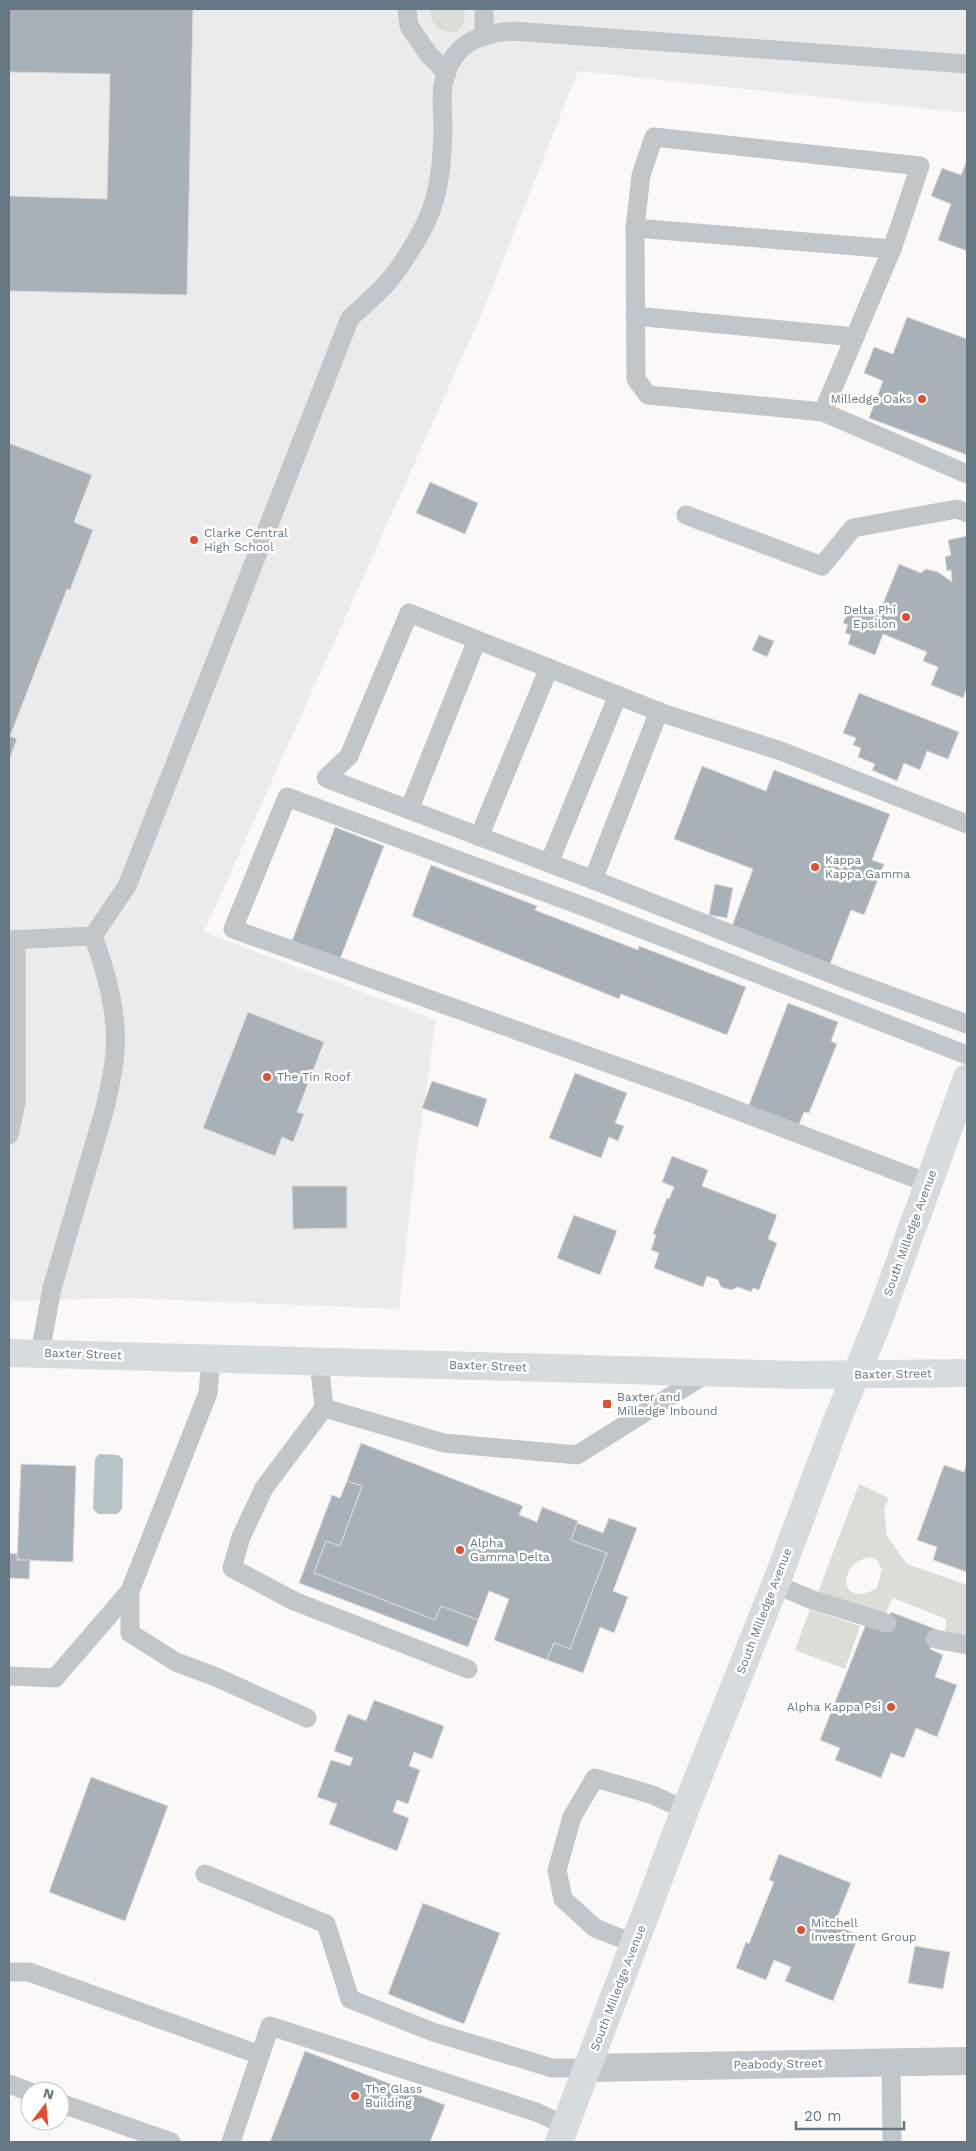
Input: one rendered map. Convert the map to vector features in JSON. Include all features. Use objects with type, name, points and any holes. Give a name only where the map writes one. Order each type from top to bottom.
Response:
[{"type":"main road","name":"South Milledge Avenue","points":[[563,2134],[685,1810],[775,1584],[836,1423],[857,1375],[928,1183],[960,1118],[967,1078]]},
{"type":"main road","name":"Baxter Street","points":[[9,1352],[709,1372],[857,1375],[967,1373]]},
{"type":"street","name":"Peabody Street","points":[[588,2068],[967,2061]]},
{"type":"lane","points":[[407,9],[409,26],[429,55],[447,73]]},
{"type":"lane","points":[[484,9],[484,35]]},
{"type":"lane","points":[[93,936],[127,886],[350,318],[386,284],[427,220],[438,187],[442,147],[443,86],[447,73],[460,49],[475,38],[492,32],[513,31],[967,64]]},
{"type":"lane","points":[[823,412],[892,249],[920,166],[654,138],[641,175],[634,228],[636,378],[648,395],[823,412],[967,474]]},
{"type":"lane","points":[[634,228],[892,249]]},
{"type":"lane","points":[[635,316],[855,337]]},
{"type":"lane","points":[[686,515],[822,566],[853,528],[957,509],[967,514]]},
{"type":"lane","points":[[967,824],[781,751],[659,711],[409,613],[350,756],[326,778],[847,980],[967,1024]]},
{"type":"lane","points":[[409,810],[477,640]]},
{"type":"lane","points":[[479,837],[549,668]]},
{"type":"lane","points":[[549,863],[618,695]]},
{"type":"lane","points":[[593,880],[659,711]]},
{"type":"lane","points":[[928,1183],[731,1108],[234,929],[287,797],[585,907],[967,1055]]},
{"type":"lane","points":[[9,1135],[16,1103],[12,1047],[11,938],[93,936]]},
{"type":"lane","points":[[40,1353],[52,1288],[105,1108],[111,1081],[115,1049],[114,1017],[106,979],[93,936]]},
{"type":"lane","points":[[9,1676],[55,1678],[130,1591],[208,1393],[211,1359]]},
{"type":"lane","points":[[320,1361],[324,1408],[264,1488],[241,1537],[232,1568],[294,1601],[468,1669]]},
{"type":"lane","points":[[324,1408],[444,1443],[577,1455],[709,1372]]},
{"type":"lane","points":[[775,1584],[810,1599],[887,1623]]},
{"type":"lane","points":[[130,1591],[130,1633],[176,1662],[216,1677],[307,1718]]},
{"type":"lane","points":[[934,1638],[967,1645]]},
{"type":"lane","points":[[635,1944],[594,1928],[563,1899],[557,1870],[572,1817],[595,1778],[653,1795],[685,1810]]},
{"type":"lane","points":[[205,1874],[326,1924],[350,1999],[433,2032],[552,2068],[588,2068]]},
{"type":"lane","points":[[9,1972],[29,1972],[260,2055]]},
{"type":"lane","points":[[231,2142],[270,2026],[536,2112],[563,2134]]},
{"type":"lane","points":[[891,2062],[892,2142]]},
{"type":"lane","points":[[70,2107],[171,2142]]},
{"type":"shaded area","name":"Clarke Central High School","points":[[9,9],[967,9],[967,113],[578,71],[485,306],[204,932],[436,1020],[414,1173],[399,1309],[126,1298],[9,1301]]},
{"type":"shaded area","points":[[429,9],[465,9],[464,23],[457,32],[441,30],[437,28],[432,20]]},
{"type":"shaded area","points":[[99,1454],[118,1455],[123,1459],[122,1509],[117,1514],[98,1514],[93,1509],[95,1459]]},
{"type":"shaded area","points":[[859,1484],[889,1498],[884,1508],[887,1536],[907,1564],[967,1585],[967,1643],[945,1638],[946,1619],[893,1598],[883,1618],[817,1595]],"holes":[[[870,1557],[877,1560],[882,1569],[877,1588],[865,1593],[855,1593],[849,1590],[846,1583],[851,1568],[859,1561]]]},
{"type":"shaded area","points":[[810,1609],[860,1626],[845,1669],[795,1650]]},
{"type":"building","points":[[9,9],[193,9],[187,295],[9,291],[9,196],[107,199],[110,74],[9,72]]},
{"type":"building","points":[[967,160],[967,251],[938,240],[951,204],[931,196],[942,168],[961,175]]},
{"type":"building","name":"Milledge Oaks","points":[[907,317],[967,339],[967,455],[869,418],[883,381],[864,373],[874,347],[893,354]]},
{"type":"building","points":[[9,443],[92,475],[74,522],[93,530],[70,590],[67,589],[10,736],[17,739],[9,760]]},
{"type":"building","points":[[430,482],[478,503],[465,534],[416,513]]},
{"type":"building","name":"Delta Phi Epsilon","points":[[967,536],[967,687],[963,698],[931,685],[938,667],[923,661],[927,652],[883,634],[875,655],[848,644],[851,635],[845,633],[848,625],[843,623],[850,607],[859,611],[862,604],[880,611],[899,564],[921,573],[926,569],[938,572],[952,582],[951,570],[947,571],[945,557],[951,555],[948,540]]},
{"type":"building","points":[[759,635],[774,641],[767,657],[752,650]]},
{"type":"building","points":[[859,693],[959,732],[948,759],[927,751],[920,770],[904,763],[897,781],[872,770],[875,764],[858,757],[861,748],[853,745],[856,738],[843,733]]},
{"type":"building","name":"Kappa Kappa Gamma","points":[[702,766],[766,791],[774,770],[890,814],[872,860],[884,864],[864,915],[851,910],[830,964],[732,926],[753,869],[674,839]]},
{"type":"building","points":[[335,827],[384,846],[340,959],[292,941]]},
{"type":"building","points":[[431,865],[537,906],[535,910],[638,950],[639,946],[746,987],[727,1035],[621,994],[619,999],[412,916]]},
{"type":"building","points":[[715,884],[733,888],[727,918],[709,915]]},
{"type":"building","points":[[788,1003],[838,1022],[831,1041],[837,1044],[809,1113],[804,1112],[797,1129],[747,1110]]},
{"type":"building","name":"The Tin Roof","points":[[248,1012],[324,1042],[297,1112],[304,1114],[293,1142],[282,1137],[275,1156],[203,1128]]},
{"type":"building","points":[[575,1073],[627,1093],[615,1123],[624,1126],[618,1141],[609,1137],[601,1158],[549,1138]]},
{"type":"building","points":[[432,1081],[487,1099],[478,1127],[422,1108]]},
{"type":"building","points":[[672,1156],[708,1170],[702,1186],[777,1215],[768,1239],[777,1243],[759,1290],[753,1288],[751,1292],[738,1287],[731,1290],[721,1287],[718,1280],[707,1276],[703,1287],[654,1268],[659,1253],[651,1250],[656,1235],[653,1234],[667,1198],[669,1199],[674,1187],[662,1182]]},
{"type":"building","points":[[292,1186],[347,1186],[347,1228],[293,1229]]},
{"type":"building","points":[[574,1215],[617,1231],[600,1275],[557,1258]]},
{"type":"building","name":"Alpha Gamma Delta","points":[[361,1443],[523,1506],[519,1515],[537,1522],[542,1507],[578,1521],[571,1540],[607,1553],[570,1649],[554,1643],[547,1660],[494,1640],[509,1599],[489,1591],[478,1620],[441,1606],[435,1620],[314,1573],[326,1541],[340,1546],[362,1486],[347,1481]]},
{"type":"building","points":[[967,1462],[967,1572],[933,1560],[937,1547],[917,1540],[944,1465],[964,1472]]},
{"type":"building","points":[[21,1464],[76,1466],[73,1562],[17,1560]]},
{"type":"building","points":[[347,1481],[362,1486],[340,1546],[326,1541],[314,1573],[435,1620],[441,1606],[478,1620],[468,1647],[299,1583],[332,1495],[340,1498]]},
{"type":"building","points":[[609,1518],[637,1528],[613,1591],[628,1597],[614,1633],[600,1627],[583,1673],[547,1660],[554,1643],[570,1649],[607,1553],[571,1540],[577,1523],[603,1533]]},
{"type":"building","points":[[9,1553],[18,1554],[17,1560],[30,1560],[29,1579],[9,1578]]},
{"type":"building","name":"Alpha Kappa Psi","points":[[891,1612],[938,1630],[930,1649],[943,1655],[935,1677],[957,1685],[937,1737],[916,1728],[904,1758],[891,1753],[881,1778],[835,1760],[840,1748],[820,1740],[866,1624],[883,1631]]},
{"type":"building","points":[[374,1700],[444,1726],[432,1759],[414,1752],[409,1766],[420,1770],[408,1804],[397,1800],[393,1812],[409,1818],[397,1851],[329,1824],[337,1804],[317,1797],[331,1760],[350,1766],[353,1758],[334,1751],[348,1714],[366,1721]]},
{"type":"building","points":[[91,1777],[168,1806],[125,1921],[49,1892]]},
{"type":"building","name":"Mitchell Investment Group","points":[[779,1854],[851,1883],[834,1925],[859,1935],[833,2001],[785,1981],[791,1967],[774,1960],[766,1980],[736,1968],[746,1942],[749,1944],[774,1882],[769,1880]]},
{"type":"building","points":[[423,1903],[500,1933],[464,2024],[388,1994]]},
{"type":"building","points":[[915,1946],[950,1952],[943,1989],[908,1983]]},
{"type":"building","name":"The Glass Building","points":[[305,2051],[445,2105],[430,2142],[270,2142]]},
{"type":"place","name":"Milledge Oaks","points":[[922,399]]},
{"type":"place","name":"Clarke Central High School","points":[[194,540]]},
{"type":"place","name":"Delta Phi Epsilon","points":[[906,617]]},
{"type":"place","name":"Kappa Kappa Gamma","points":[[815,867]]},
{"type":"place","name":"The Tin Roof","points":[[267,1077]]},
{"type":"place","name":"Baxter and Milledge Inbound","points":[[607,1404]]},
{"type":"place","name":"Alpha Gamma Delta","points":[[460,1550]]},
{"type":"place","name":"Alpha Kappa Psi","points":[[891,1707]]},
{"type":"place","name":"Mitchell Investment Group","points":[[801,1930]]},
{"type":"place","name":"The Glass Building","points":[[355,2096]]}]
